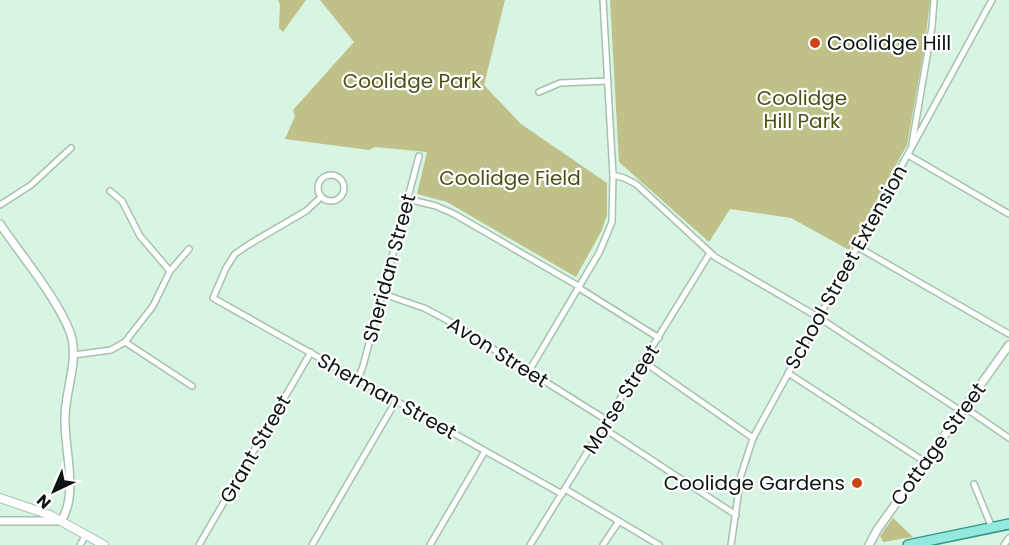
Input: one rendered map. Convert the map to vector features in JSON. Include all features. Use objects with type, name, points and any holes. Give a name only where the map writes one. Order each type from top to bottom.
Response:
[{"type":"main road","points":[[0,498],[61,521],[104,545]]},
{"type":"main road","points":[[908,545],[1009,524]]},
{"type":"street","points":[[529,371],[580,287],[610,230],[614,205],[603,0]]},
{"type":"street","points":[[912,148],[931,34],[934,0]]},
{"type":"street","name":"School Street Extension","points":[[731,545],[741,475],[753,438],[992,0]]},
{"type":"street","points":[[539,92],[560,83],[608,81]]},
{"type":"street","points":[[0,205],[31,185],[71,148]]},
{"type":"street","points":[[908,155],[1009,214]]},
{"type":"street","name":"Sheridan Street","points":[[357,379],[383,294],[418,156]]},
{"type":"street","points":[[332,175],[340,179],[344,189],[338,199],[329,201],[321,197],[318,190],[320,180],[332,175]]},
{"type":"street","points":[[613,176],[636,184],[710,253],[818,317],[1009,438]]},
{"type":"street","points":[[110,191],[122,201],[140,236],[170,271]]},
{"type":"street","name":"Sherman Street","points":[[321,197],[306,211],[248,244],[235,254],[213,298],[485,451],[619,521],[659,545]]},
{"type":"street","points":[[408,199],[436,206],[454,214],[580,287],[659,338]]},
{"type":"street","points":[[0,224],[63,317],[73,340],[74,355],[65,416],[70,502],[61,521],[0,521]]},
{"type":"street","points":[[856,246],[1009,334]]},
{"type":"street","points":[[74,355],[111,350],[125,342],[153,306],[170,271],[189,249]]},
{"type":"street","name":"Morse Street","points":[[530,545],[710,253]]},
{"type":"street","name":"Avon Street","points":[[383,294],[435,314],[608,421]]},
{"type":"street","points":[[125,342],[192,386]]},
{"type":"street","name":"Cottage Street","points":[[869,545],[877,530],[1009,345]]},
{"type":"street","name":"Grant Street","points":[[199,545],[311,352]]},
{"type":"street","points":[[644,362],[753,438]]},
{"type":"street","points":[[788,373],[925,462]]},
{"type":"street","points":[[312,545],[396,401]]},
{"type":"street","points":[[603,428],[736,515]]},
{"type":"street","points":[[430,545],[485,451]]},
{"type":"street","points":[[974,484],[993,528]]},
{"type":"street","points":[[603,545],[619,521]]},
{"type":"street","points":[[80,545],[86,535]]},
{"type":"street","points":[[1004,545],[1009,538]]},
{"type":"green space","points":[[278,0],[306,0],[283,32],[279,28],[280,5]]},
{"type":"green space","points":[[320,0],[505,0],[484,85],[521,124],[607,183],[607,215],[602,230],[576,277],[447,202],[417,194],[427,152],[375,147],[369,150],[285,139],[295,116],[293,110],[354,42]]},
{"type":"green space","name":"Coolidge Hill Park","points":[[610,0],[930,0],[925,44],[907,145],[849,250],[791,218],[730,209],[709,242],[619,162]]},
{"type":"green space","points":[[893,518],[913,537],[883,542],[880,536]]},
{"type":"place","name":"Coolidge Hill","points":[[815,43]]},
{"type":"place","name":"Coolidge Gardens","points":[[857,483]]},
{"type":"park label","name":"Coolidge Park","points":[[412,81]]},
{"type":"park label","name":"Coolidge Field","points":[[510,178]]}]
